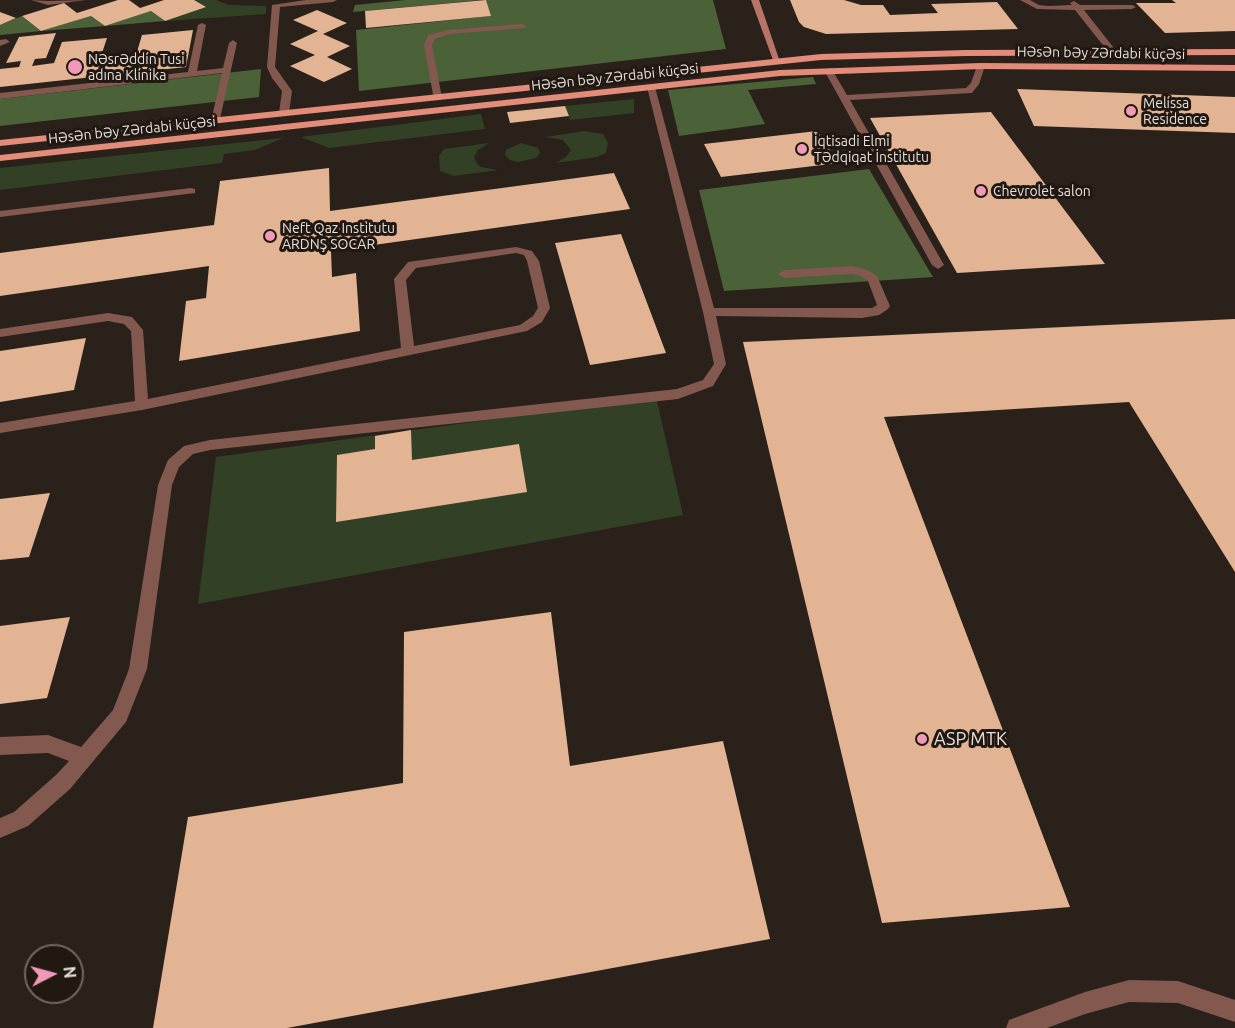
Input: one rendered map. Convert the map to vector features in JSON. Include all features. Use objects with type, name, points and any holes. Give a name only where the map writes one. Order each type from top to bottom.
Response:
[{"type":"main road","name":"Həsən bəy Zərdabi küçəsi","points":[[0,143],[777,60],[912,54],[1235,52]]},
{"type":"main road","name":"Həsən bəy Zərdabi küçəsi","points":[[0,158],[651,87],[828,70],[981,66],[1235,68]]},
{"type":"street","points":[[755,0],[777,60]]},
{"type":"lane","points":[[35,0],[48,3],[82,0]]},
{"type":"lane","points":[[284,113],[287,91],[276,78],[271,67],[277,2],[333,0]]},
{"type":"lane","points":[[1024,0],[1037,7],[1132,7]]},
{"type":"lane","points":[[1071,0],[1113,52]]},
{"type":"lane","points":[[192,74],[202,25]]},
{"type":"lane","points":[[436,98],[428,45],[431,37],[448,32],[522,26]]},
{"type":"lane","points":[[216,121],[233,43]]},
{"type":"lane","points":[[843,98],[969,91],[975,84],[981,66]]},
{"type":"lane","points":[[0,96],[227,70]]},
{"type":"lane","points":[[828,70],[938,265]]},
{"type":"lane","points":[[0,828],[21,819],[63,782],[120,716],[138,669],[165,485],[174,464],[189,450],[222,444],[678,394],[708,383],[720,364],[709,312],[651,87]]},
{"type":"lane","points":[[0,214],[191,191]]},
{"type":"lane","points":[[0,428],[142,405],[524,328],[538,319],[544,308],[533,261],[528,253],[516,250],[411,265],[400,279],[408,351]]},
{"type":"lane","points":[[709,312],[862,314],[875,312],[884,306],[873,279],[864,273],[852,270],[784,274]]},
{"type":"lane","points":[[0,333],[108,317],[128,320],[137,330],[142,405]]},
{"type":"lane","points":[[0,746],[48,744],[86,758]]},
{"type":"lane","points":[[1017,1028],[1085,1003],[1130,991],[1178,992],[1235,1011]]},
{"type":"green space","points":[[194,0],[216,0],[229,5],[266,6],[266,14],[165,21]]},
{"type":"green space","points":[[405,0],[482,0],[353,12],[355,5]]},
{"type":"green space","points":[[486,0],[713,0],[726,49],[359,91],[356,30],[490,16]]},
{"type":"green space","points":[[151,11],[165,21],[105,26]]},
{"type":"green space","points":[[22,16],[41,31],[0,35],[0,25]]},
{"type":"green space","points":[[91,16],[105,26],[41,31]]},
{"type":"green space","points":[[261,69],[259,97],[0,126],[0,99]]},
{"type":"green space","points":[[813,77],[816,84],[748,90],[765,124],[679,136],[668,90]]},
{"type":"green space","points":[[634,99],[634,113],[570,120],[565,106]]},
{"type":"green space","points":[[481,114],[485,129],[329,148],[301,137]]},
{"type":"green space","points":[[584,131],[603,134],[608,143],[606,153],[597,157],[556,163],[566,157],[571,150],[563,140],[546,137]]},
{"type":"green space","points":[[283,138],[255,150],[224,154],[222,163],[0,190],[0,168]]},
{"type":"green space","points":[[489,143],[478,150],[474,157],[481,167],[498,170],[454,176],[440,171],[439,156],[444,149]]},
{"type":"green space","points":[[521,143],[538,148],[540,153],[536,158],[518,162],[510,160],[505,155],[506,150]]},
{"type":"green space","points":[[869,169],[933,277],[724,291],[699,190]]},
{"type":"green space","points":[[656,397],[683,515],[198,604],[216,457]]},
{"type":"building","points":[[118,0],[129,0],[140,8],[164,0],[194,0],[206,7],[165,21],[151,11],[105,26],[91,16],[41,31],[22,16],[64,3],[77,13]]},
{"type":"building","points":[[486,0],[491,16],[366,28],[365,11]]},
{"type":"building","points":[[790,0],[844,0],[861,5],[883,5],[890,15],[938,13],[931,4],[997,2],[1018,29],[826,34],[804,27],[799,22]]},
{"type":"building","points":[[1172,0],[1235,0],[1235,31],[1165,33],[1136,3],[1176,3]]},
{"type":"building","points":[[317,10],[347,23],[323,34],[350,46],[327,57],[352,69],[324,82],[290,66],[315,55],[290,44],[318,31],[293,20]]},
{"type":"building","points":[[0,12],[16,18],[0,25]]},
{"type":"building","points":[[193,30],[186,67],[0,87],[0,69],[19,67],[21,61],[6,63],[19,37],[56,33],[46,58],[35,59],[32,66],[54,63],[62,42],[107,38],[100,59],[136,55],[142,35]]},
{"type":"building","name":"Melissa Residence","points":[[1017,89],[1235,97],[1235,133],[1034,126]]},
{"type":"building","points":[[565,106],[569,116],[510,123],[507,112]]},
{"type":"building","name":"Chevrolet salon","points":[[991,112],[1105,264],[957,273],[870,118]]},
{"type":"building","points":[[817,131],[839,163],[721,177],[704,144]]},
{"type":"building","points":[[329,168],[330,211],[614,173],[630,209],[331,251],[332,277],[356,273],[360,331],[179,361],[186,301],[206,298],[209,266],[0,296],[0,253],[214,225],[220,181]]},
{"type":"building","points":[[621,234],[666,353],[590,365],[555,243]]},
{"type":"building","name":"ASP MTK","points":[[1235,319],[1235,572],[1129,402],[884,417],[1070,907],[882,923],[743,342]]},
{"type":"building","points":[[86,338],[74,390],[0,402],[0,351]]},
{"type":"building","points":[[411,430],[412,460],[519,444],[527,492],[336,522],[337,455],[375,449],[375,436]]},
{"type":"building","points":[[50,493],[29,557],[0,560],[0,499]]},
{"type":"building","points":[[551,612],[570,766],[723,741],[770,939],[287,1028],[153,1028],[188,817],[403,783],[404,632]]},
{"type":"building","points":[[70,617],[47,698],[0,704],[0,626]]},
{"type":"place","name":"Nəsrəddin Tusi adına Klinika","points":[[75,67]]},
{"type":"place","name":"Melissa Residence","points":[[1131,111]]},
{"type":"place","name":"İqtisadi Elmi Tədqiqat İnstitutu","points":[[802,149]]},
{"type":"place","name":"Chevrolet salon","points":[[981,191]]},
{"type":"place","name":"Neft Qaz Institutu ARDNŞ SOCAR","points":[[270,236]]},
{"type":"place","name":"ASP MTK","points":[[922,739]]}]
